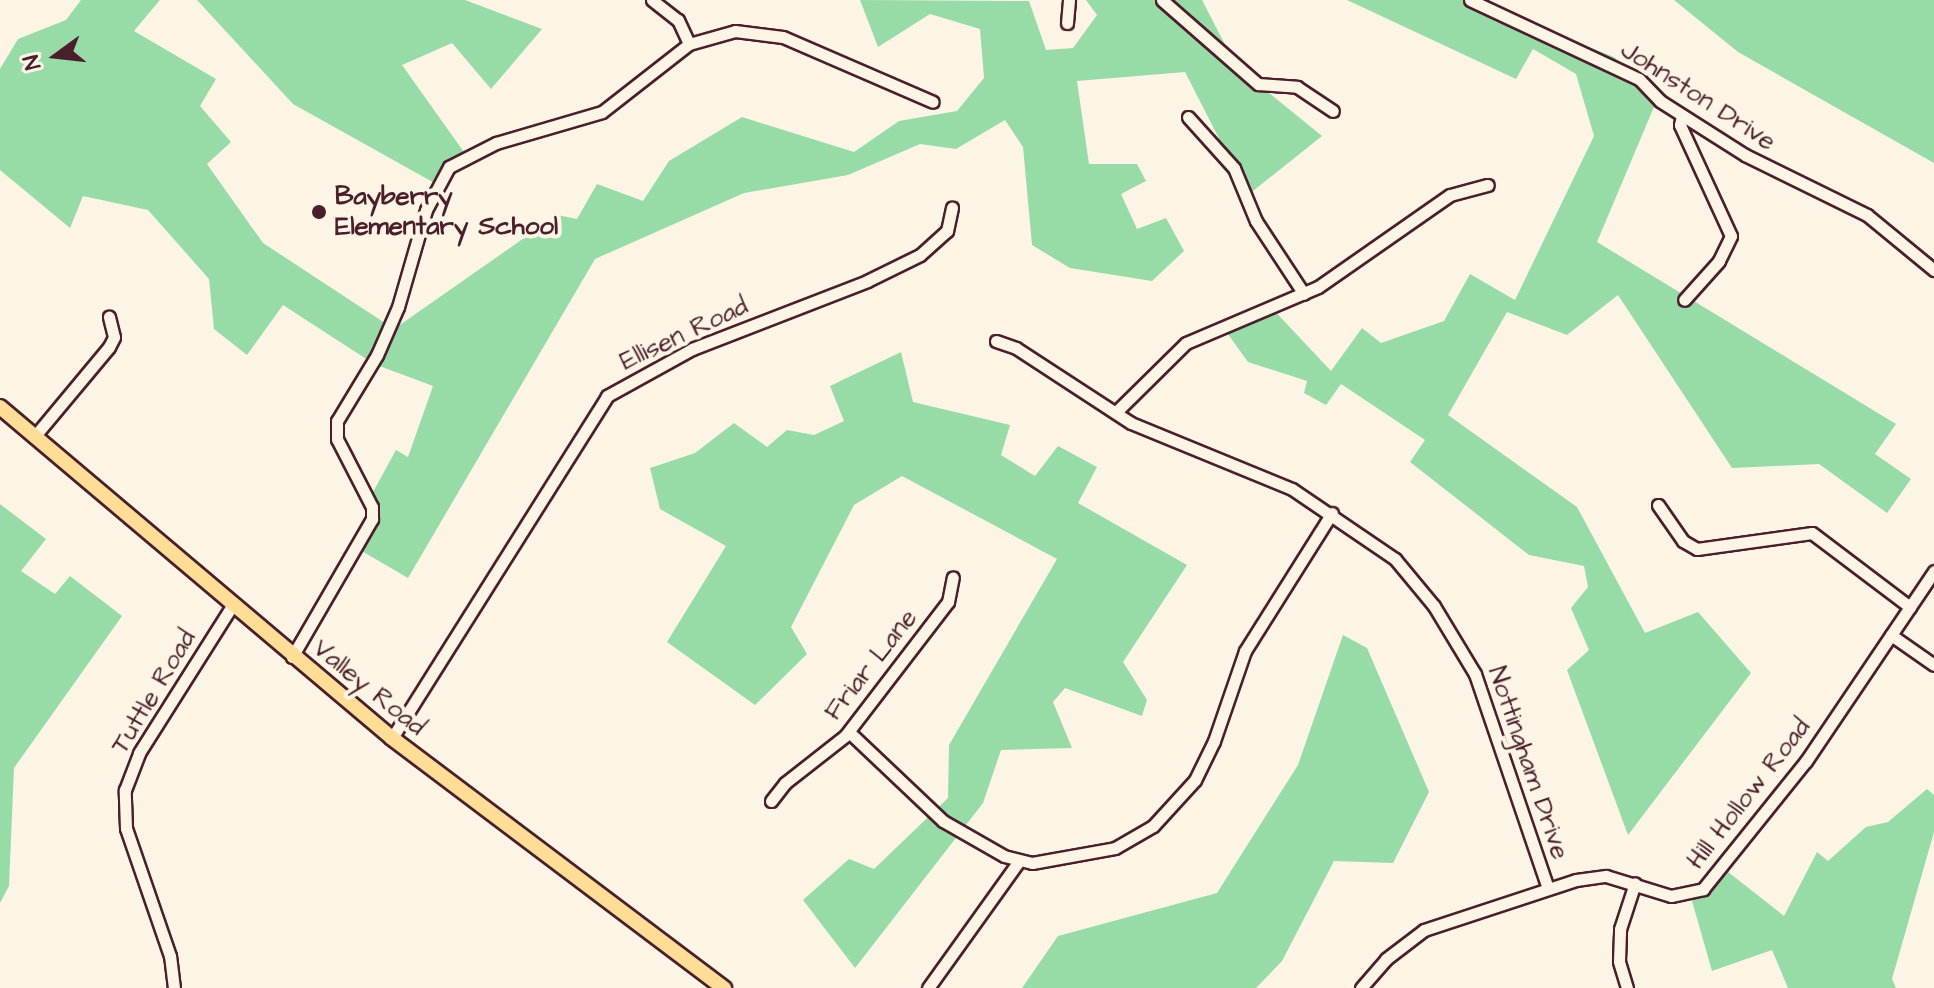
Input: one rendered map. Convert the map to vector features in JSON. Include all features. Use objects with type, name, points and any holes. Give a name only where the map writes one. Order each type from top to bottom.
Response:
[{"type":"main road","name":"Valley Road","points":[[0,407],[292,657],[392,738],[724,988]]},
{"type":"street","points":[[652,0],[678,20],[689,44]]},
{"type":"street","points":[[1067,23],[1069,0]]},
{"type":"street","points":[[1162,0],[1258,84],[1297,87],[1333,111]]},
{"type":"street","name":"Johnston Drive","points":[[1470,0],[1639,79],[1682,116],[1778,173],[1867,215],[1934,270]]},
{"type":"street","points":[[292,657],[372,519],[372,507],[337,439],[337,421],[377,355],[398,307],[426,210],[443,174],[476,151],[602,112],[689,44],[735,31],[771,34],[933,102]]},
{"type":"street","points":[[1682,116],[1680,125],[1731,236],[1719,261],[1684,300]]},
{"type":"street","points":[[1188,117],[1234,168],[1256,221],[1304,294]]},
{"type":"street","points":[[1116,412],[1186,343],[1304,294],[1378,249],[1450,195],[1488,185]]},
{"type":"street","name":"Ellisen Road","points":[[392,738],[607,396],[692,349],[867,281],[920,255],[947,231],[952,208]]},
{"type":"street","points":[[34,437],[109,347],[114,337],[109,317]]},
{"type":"street","name":"Nottingham Drive","points":[[996,341],[1016,348],[1164,439],[1275,481],[1332,513],[1395,559],[1434,606],[1462,651],[1491,711],[1548,888]]},
{"type":"street","points":[[1658,505],[1683,541],[1697,549],[1812,533],[1910,607]]},
{"type":"street","points":[[849,732],[943,821],[968,839],[1019,861],[1066,859],[1115,848],[1140,835],[1172,808],[1205,764],[1245,651],[1332,513]]},
{"type":"street","name":"Hill Hollow Road","points":[[1361,988],[1386,959],[1424,930],[1548,888],[1592,877],[1635,883],[1671,896],[1703,889],[1806,761],[1934,571]]},
{"type":"street","name":"Friar Lane","points":[[771,801],[785,783],[849,732],[948,602],[953,577]]},
{"type":"street","name":"Tuttle Road","points":[[174,988],[170,956],[126,828],[125,790],[139,753],[232,606]]},
{"type":"street","points":[[1891,635],[1934,665]]},
{"type":"street","points":[[928,988],[1019,861]]},
{"type":"street","points":[[1627,988],[1619,961],[1620,929],[1635,883]]},
{"type":"green space","points":[[81,0],[160,0],[134,31],[216,79],[200,106],[231,142],[207,164],[263,243],[394,329],[557,215],[577,219],[597,184],[643,201],[669,161],[742,117],[854,152],[899,121],[957,111],[984,78],[980,29],[930,14],[878,47],[860,0],[1029,1],[1046,50],[1073,48],[1097,15],[1086,0],[1202,0],[1236,66],[1322,136],[1248,195],[1185,72],[1077,81],[1089,164],[1137,164],[1146,181],[1121,194],[1137,229],[1166,218],[1184,251],[1152,281],[1070,268],[1032,245],[1023,147],[1005,120],[956,149],[920,144],[848,175],[744,193],[595,259],[408,578],[360,550],[379,516],[373,492],[396,450],[408,457],[433,386],[374,364],[283,305],[247,355],[214,329],[209,279],[148,210],[83,196],[70,228],[0,170],[0,69],[18,39],[66,20]]},
{"type":"green space","points":[[197,0],[465,0],[542,29],[491,89],[452,43],[402,65],[466,155],[438,185],[293,104]]},
{"type":"green space","points":[[1347,0],[1487,0],[1488,7],[1614,57],[1659,95],[1597,242],[1896,424],[1875,454],[1911,479],[1887,513],[1819,464],[1732,468],[1618,295],[1567,335],[1507,312],[1448,415],[1577,507],[1645,633],[1698,612],[1751,673],[1628,835],[1567,670],[1589,650],[1571,608],[1588,587],[1584,566],[1529,555],[1410,462],[1425,440],[1341,384],[1326,405],[1304,393],[1307,381],[1248,362],[1220,323],[1269,305],[1331,371],[1362,328],[1381,343],[1444,321],[1470,274],[1515,300],[1594,136],[1576,74],[1533,49],[1516,79]]},
{"type":"green space","points":[[1674,0],[1934,0],[1934,163],[1738,52]]},
{"type":"green space","points":[[901,352],[913,402],[1010,425],[1001,455],[1035,476],[1058,446],[1097,467],[1078,503],[1187,565],[1123,662],[1147,700],[1142,716],[1065,688],[1053,702],[1072,748],[1001,750],[983,803],[855,968],[803,900],[849,859],[874,869],[948,798],[949,745],[1057,559],[902,476],[854,505],[791,627],[807,654],[755,705],[667,642],[726,546],[660,509],[650,468],[695,453],[734,423],[767,447],[787,430],[814,435],[844,421],[830,386]]},
{"type":"green space","points":[[0,504],[46,539],[21,571],[55,594],[70,576],[122,616],[14,768],[9,886],[0,903]]},
{"type":"green space","points":[[1343,635],[1367,648],[1429,792],[1393,863],[1334,861],[1282,961],[1256,988],[1022,988],[1058,936],[1217,893],[1298,765]]},
{"type":"green space","points":[[1927,789],[1934,795],[1934,832],[1892,979],[1896,988],[1788,988],[1772,950],[1712,971],[1690,894],[1723,868],[1784,916],[1817,852],[1828,861],[1866,827],[1888,822]]},
{"type":"place","name":"Bayberry Elementary School","points":[[319,212]]}]
